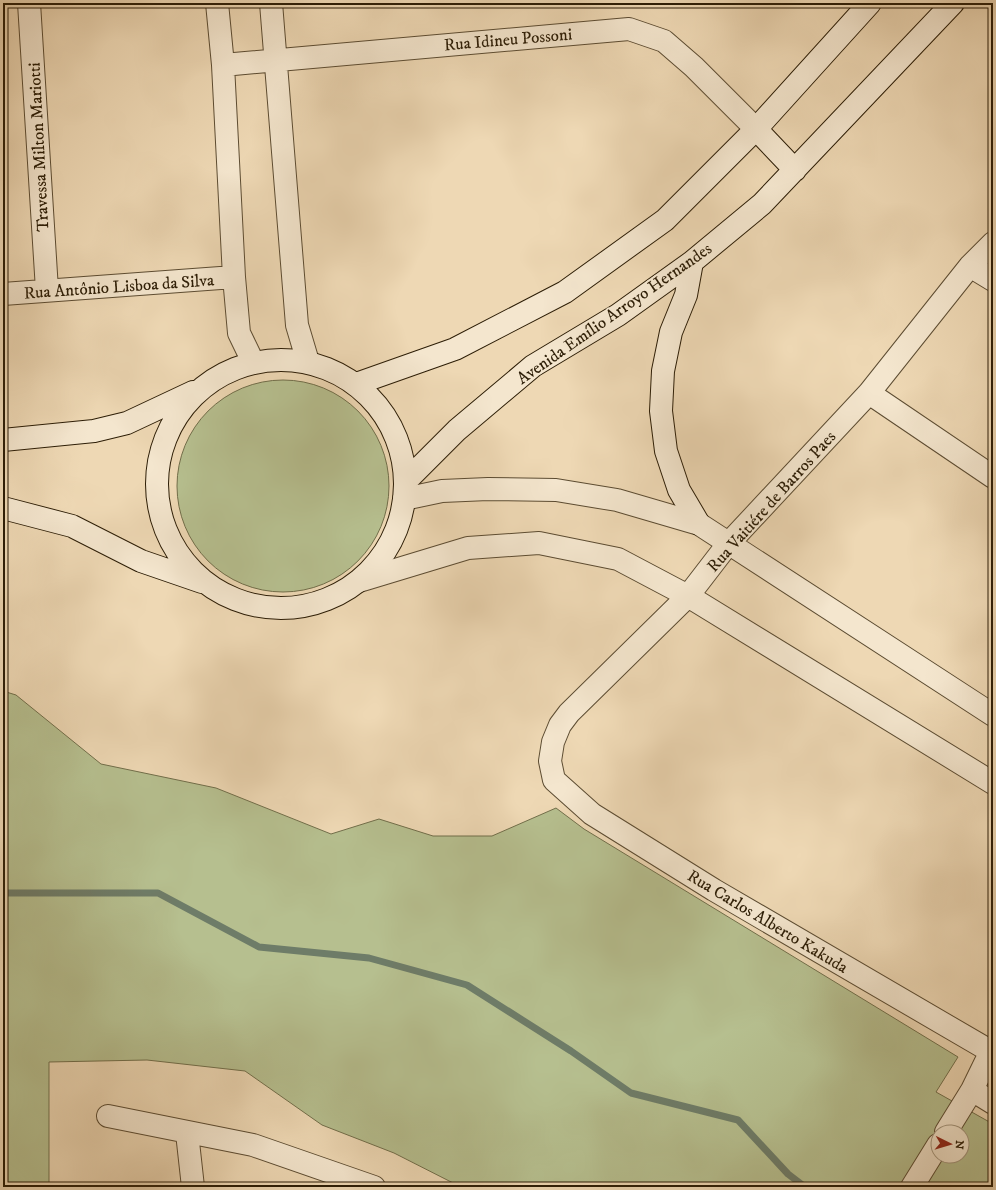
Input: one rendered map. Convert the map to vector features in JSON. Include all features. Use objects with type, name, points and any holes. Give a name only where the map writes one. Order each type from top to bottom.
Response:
[{"type":"street","name":"Travessa Milton Mariotti","points":[[29,3],[47,290]]},
{"type":"street","points":[[217,3],[223,65],[234,277],[239,333],[253,362]]},
{"type":"street","points":[[271,3],[297,325],[308,362]]},
{"type":"street","points":[[356,384],[455,349],[565,292],[665,220],[756,129],[870,3]]},
{"type":"street","name":"Avenida Emílio Arroyo Hernandes","points":[[405,490],[457,430],[533,366],[618,315],[692,262],[762,204],[953,3]]},
{"type":"street","name":"Rua Idineu Possoni","points":[[223,65],[629,29],[664,41],[694,67],[795,170]]},
{"type":"street","name":"Rua Vaitiére de Barros Paes","points":[[554,780],[550,761],[553,742],[560,725],[569,713],[688,596],[728,544],[869,393],[970,266],[993,243]]},
{"type":"street","points":[[692,262],[686,295],[671,332],[666,356],[663,371],[661,411],[668,458],[679,490],[699,524]]},
{"type":"street","points":[[970,266],[993,280]]},
{"type":"street","name":"Rua Antônio Lisboa da Silva","points":[[3,294],[234,277]]},
{"type":"street","points":[[3,440],[94,431],[127,422],[205,386],[227,372],[253,362],[281,359],[308,362],[333,371],[356,384],[376,403],[392,427],[402,454],[405,490],[396,530],[381,558],[359,581]]},
{"type":"street","points":[[205,386],[182,410],[166,438],[158,470],[159,502],[168,534],[185,562],[208,584]]},
{"type":"street","points":[[869,393],[993,477]]},
{"type":"street","points":[[405,490],[556,490],[617,500],[699,524],[993,714]]},
{"type":"street","points":[[3,508],[72,526],[140,561],[208,584],[236,600],[268,608],[300,607],[331,598],[359,581],[468,548],[539,542],[618,559],[688,596],[993,783]]},
{"type":"street","name":"Rua Carlos Alberto Kakuda","points":[[554,780],[592,814],[708,886],[992,1049]]},
{"type":"street","points":[[951,1124],[972,1090],[992,1049]]},
{"type":"street","points":[[972,1090],[993,1102]]},
{"type":"street","points":[[108,1116],[253,1145],[374,1187]]},
{"type":"street","points":[[187,1133],[193,1187]]},
{"type":"street","points":[[912,1187],[930,1158]]},
{"type":"green space","points":[[273,380],[293,380],[314,384],[333,392],[358,411],[371,427],[381,445],[387,465],[389,486],[387,507],[381,527],[371,545],[358,561],[333,580],[314,588],[293,592],[273,592],[252,588],[233,580],[216,568],[201,553],[189,536],[181,517],[177,496],[177,476],[181,455],[189,436],[201,419],[216,404],[233,392],[252,384]]},
{"type":"green space","points":[[3,691],[16,695],[101,764],[216,788],[331,834],[379,819],[433,836],[492,836],[556,808],[584,829],[958,1057],[936,1092],[993,1124],[993,1187],[461,1187],[394,1153],[322,1125],[245,1071],[147,1060],[49,1062],[49,1187],[3,1187]]},
{"type":"waterway","points":[[3,893],[158,893],[259,947],[369,958],[467,985],[571,1051],[631,1093],[738,1120],[788,1174],[805,1187]]}]
